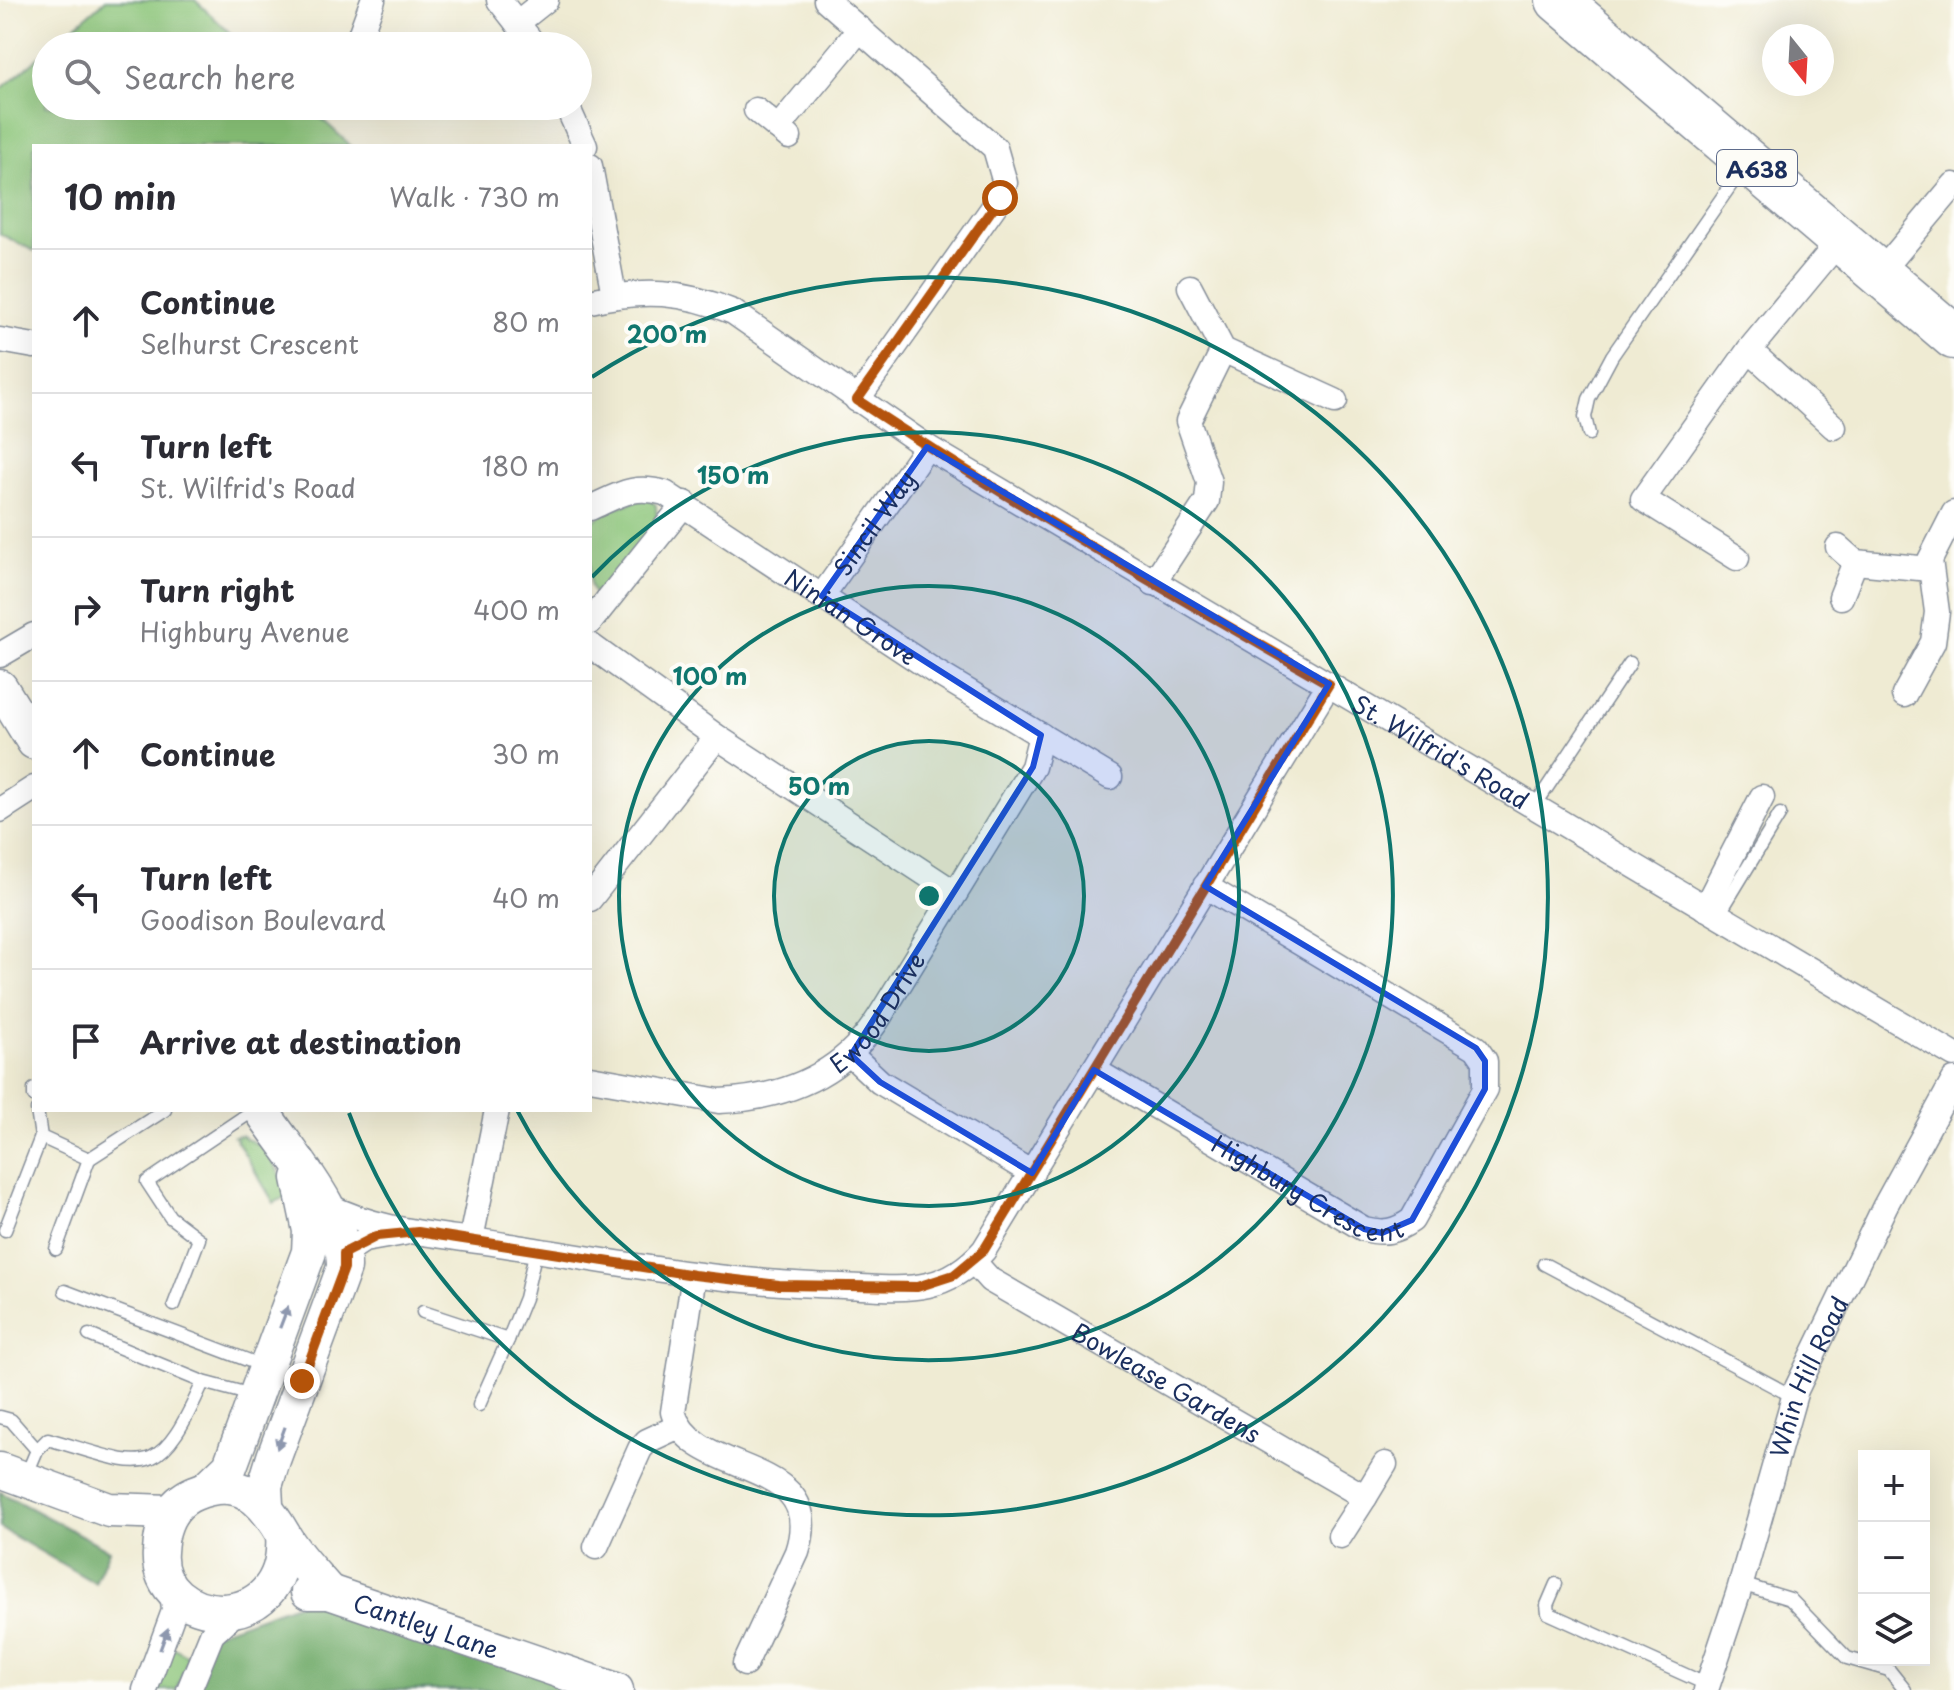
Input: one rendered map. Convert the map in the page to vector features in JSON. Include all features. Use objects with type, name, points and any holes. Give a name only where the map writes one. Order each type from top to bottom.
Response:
[{"type":"highway","name":"A638","points":[[1558,0],[1954,337]]},
{"type":"main road","points":[[0,687],[32,739]]},
{"type":"main road","points":[[21,1467],[109,1510],[165,1572],[180,1597],[196,1607],[211,1611],[253,1601],[282,1565],[265,1486],[344,1268],[344,1253],[339,1230],[327,1205],[262,1112]]},
{"type":"main road","points":[[165,1572],[161,1532],[171,1512],[189,1496],[207,1488],[230,1466],[309,1252],[310,1231],[295,1162]]},
{"type":"main road","points":[[261,1382],[302,1381]]},
{"type":"main road","points":[[207,1488],[238,1489],[274,1520]]},
{"type":"main road","points":[[109,1510],[171,1512]]},
{"type":"main road","name":"Cantley Lane","points":[[274,1520],[329,1592]]},
{"type":"main road","name":"Cantley Lane","points":[[253,1601],[329,1592],[616,1690]]},
{"type":"street","points":[[361,32],[373,0]]},
{"type":"street","points":[[499,0],[524,32]]},
{"type":"street","points":[[517,23],[546,0]]},
{"type":"street","points":[[826,0],[995,148],[1005,183],[1000,198],[857,400]]},
{"type":"street","points":[[756,110],[784,133],[860,29]]},
{"type":"street","points":[[573,120],[584,144]]},
{"type":"street","points":[[592,177],[614,295]]},
{"type":"street","points":[[1881,272],[1954,185]]},
{"type":"street","points":[[1737,558],[1643,499],[1749,350],[1841,239]]},
{"type":"street","points":[[1190,287],[1223,350],[1335,401]]},
{"type":"street","name":"St. Wilfrid's Road","points":[[592,300],[614,295],[673,293],[703,299],[733,312],[927,447],[1954,1055]]},
{"type":"street","points":[[0,340],[32,346]]},
{"type":"street","points":[[1153,583],[1207,501],[1209,482],[1188,421],[1223,350]]},
{"type":"street","points":[[1749,350],[1834,427]]},
{"type":"street","name":"Sincil Way","points":[[822,596],[927,447]]},
{"type":"street","name":"Ninian Grove","points":[[592,507],[623,492],[645,487],[685,503],[934,671],[1110,777]]},
{"type":"street","points":[[592,619],[685,503]]},
{"type":"street","points":[[1904,695],[1933,642],[1937,612],[1930,560],[1954,513]]},
{"type":"street","points":[[1841,597],[1846,554],[1930,569]]},
{"type":"street","points":[[0,655],[32,636]]},
{"type":"street","points":[[592,646],[717,737],[955,893]]},
{"type":"street","points":[[327,1205],[343,1213],[418,1232],[694,1275],[779,1285],[917,1287],[954,1275],[974,1262],[1032,1173],[1329,684]]},
{"type":"street","name":"Ewood Drive","points":[[592,1078],[719,1101],[740,1100],[799,1085],[831,1070],[851,1055],[873,1028],[1033,767],[1041,735]]},
{"type":"street","points":[[592,896],[717,737]]},
{"type":"street","points":[[0,810],[32,789]]},
{"type":"street","points":[[1712,912],[1762,797]]},
{"type":"street","name":"Highbury Crescent","points":[[1094,1070],[1364,1229],[1382,1233],[1400,1229],[1412,1220],[1485,1089],[1485,1061],[1476,1048],[1205,886]]},
{"type":"street","points":[[851,1055],[880,1082],[1032,1173]]},
{"type":"street","name":"Whin Hill Road","points":[[1707,1688],[1741,1584],[1794,1397],[1885,1206],[1954,1080]]},
{"type":"street","points":[[471,1239],[497,1112]]},
{"type":"street","points":[[344,1253],[377,1236],[418,1232]]},
{"type":"street","name":"Bowlease Gardens","points":[[974,1262],[990,1280],[1365,1497]]},
{"type":"street","points":[[694,1275],[673,1412],[677,1427],[692,1443],[781,1483],[793,1497],[801,1516],[803,1535],[797,1552],[745,1664]]},
{"type":"street","points":[[596,1547],[640,1449],[647,1441],[677,1427]]},
{"type":"street","points":[[1340,1536],[1385,1464]]},
{"type":"street","points":[[145,1690],[174,1611],[165,1572]]},
{"type":"street","points":[[189,1690],[212,1634],[253,1601]]},
{"type":"lane","points":[[1589,434],[1585,417],[1589,399],[1612,356],[1749,161]]},
{"type":"lane","points":[[1534,807],[1630,663]]},
{"type":"lane","points":[[1712,912],[1780,814]]},
{"type":"lane","points":[[5,1230],[41,1137],[37,1112]]},
{"type":"lane","points":[[56,1249],[89,1159],[162,1112]]},
{"type":"lane","points":[[174,1305],[199,1239],[170,1217],[147,1182],[251,1112]]},
{"type":"lane","points":[[41,1137],[89,1159]]},
{"type":"lane","points":[[479,1405],[525,1298],[536,1250]]},
{"type":"lane","points":[[1544,1264],[1794,1397]]},
{"type":"lane","points":[[65,1291],[261,1382]]},
{"type":"lane","points":[[423,1312],[508,1340]]},
{"type":"lane","points":[[89,1335],[203,1382],[261,1382]]},
{"type":"lane","points":[[21,1467],[48,1439],[134,1463],[156,1457],[183,1427],[203,1382]]},
{"type":"lane","points":[[0,1417],[11,1420],[21,1467]]},
{"type":"lane","points":[[1556,1584],[1547,1605],[1548,1613],[1707,1688]]},
{"type":"lane","points":[[1741,1584],[1790,1599],[1809,1616],[1832,1646],[1847,1658],[1889,1670],[1905,1690]]},
{"type":"highlighted area","points":[[927,447],[1329,684],[1205,886],[1476,1048],[1485,1061],[1485,1089],[1412,1220],[1382,1233],[1364,1229],[1094,1070],[1032,1173],[880,1082],[851,1055],[1033,767],[1041,735],[822,596]]},
{"type":"green space","points":[[106,0],[195,0],[229,32],[68,32]]},
{"type":"green space","points":[[32,63],[32,120],[323,120],[349,144],[32,144],[32,250],[0,234],[0,90]]},
{"type":"green space","points":[[647,498],[656,505],[657,524],[598,603],[592,590],[592,522],[611,509]]},
{"type":"green space","points":[[240,1135],[265,1148],[291,1194],[274,1203],[234,1136]]},
{"type":"green space","points":[[0,1492],[109,1550],[95,1583],[0,1528]]},
{"type":"green space","points":[[329,1592],[605,1690],[189,1690],[212,1634]]},
{"type":"green space","points":[[173,1647],[189,1657],[176,1690],[157,1690]]},
{"type":"route","points":[[302,1381],[344,1268],[344,1253],[377,1236],[418,1232],[694,1275],[779,1285],[917,1287],[954,1275],[974,1262],[1032,1173],[1329,684],[1153,583],[927,447],[857,400],[1000,198]]}]
